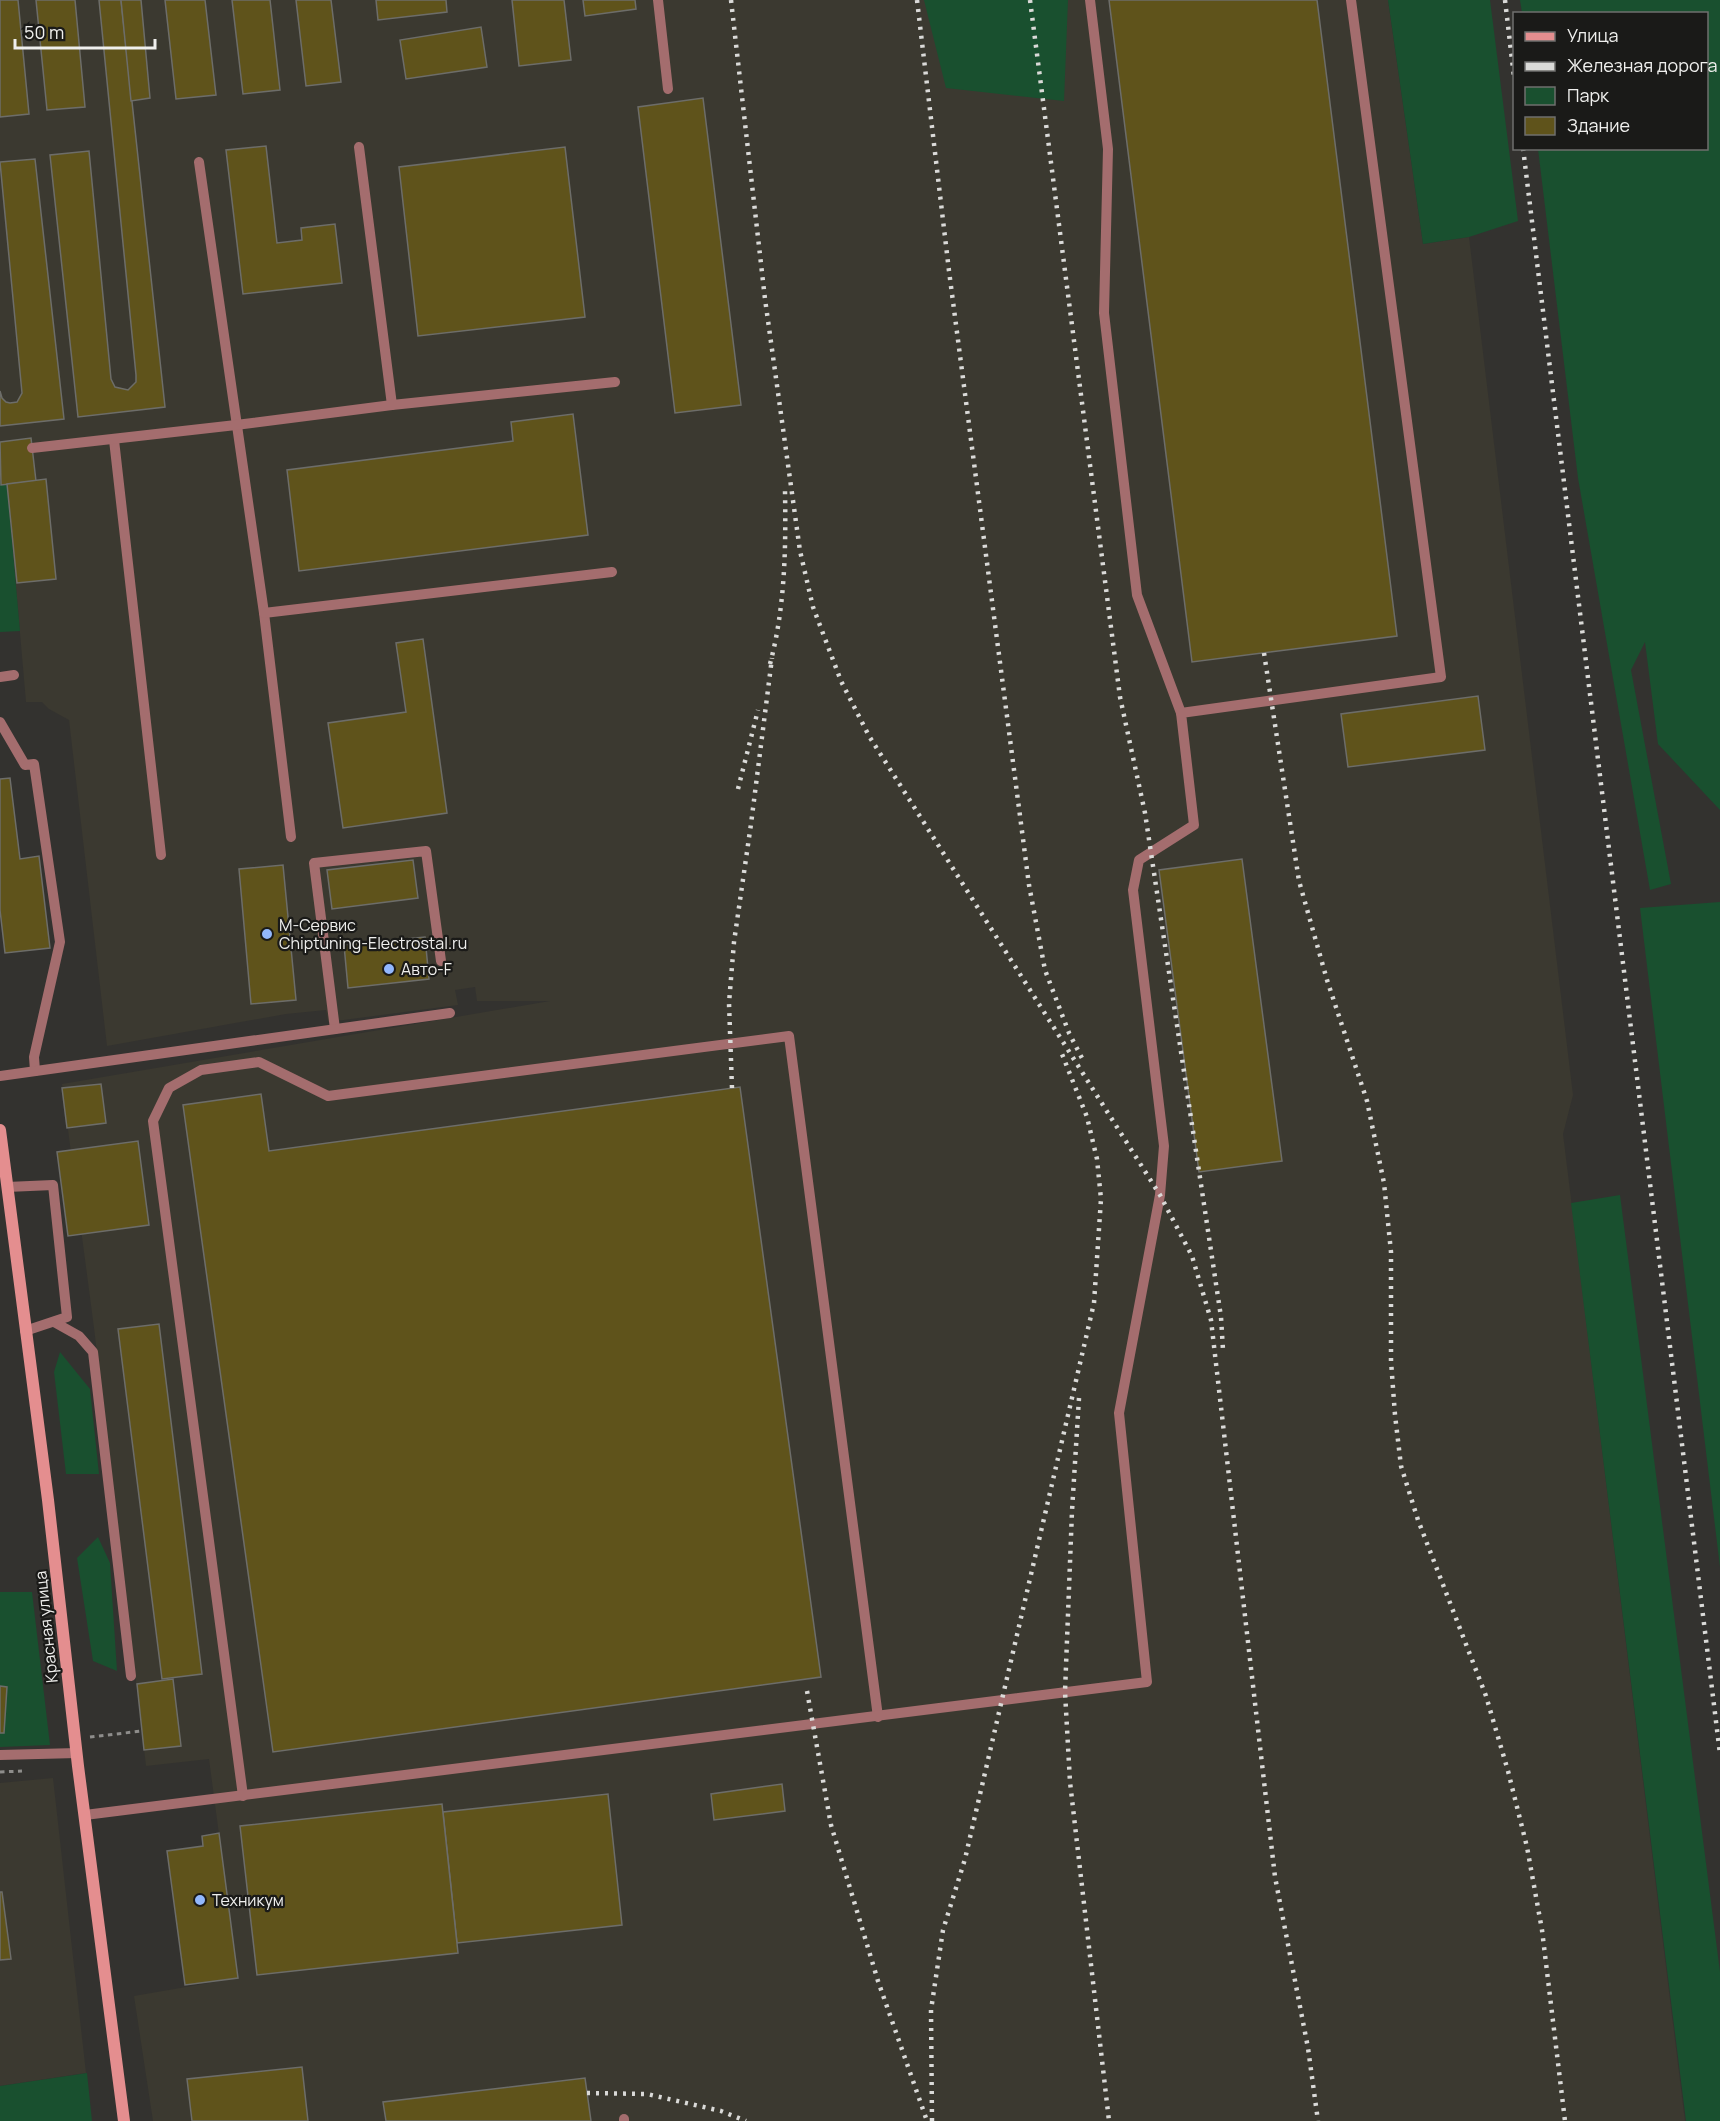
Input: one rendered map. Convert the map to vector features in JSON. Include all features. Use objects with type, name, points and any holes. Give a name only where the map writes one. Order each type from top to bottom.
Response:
[{"type":"main road","name":"Красная улица","points":[[0,1130],[48,1500],[76,1753],[124,2121]]},
{"type":"lane","points":[[658,0],[668,88]]},
{"type":"lane","points":[[85,1815],[1147,1682],[1119,1413],[1160,1195],[1164,1146],[1133,890],[1138,860],[1194,825],[1181,714],[1137,595],[1104,313],[1108,149],[1090,0]]},
{"type":"lane","points":[[1181,714],[1440,677],[1351,0]]},
{"type":"lane","points":[[359,147],[392,405]]},
{"type":"lane","points":[[199,162],[264,613],[291,837]]},
{"type":"lane","points":[[32,448],[392,405],[615,382]]},
{"type":"lane","points":[[114,440],[161,855]]},
{"type":"lane","points":[[264,613],[612,572]]},
{"type":"lane","points":[[0,677],[15,675]]},
{"type":"lane","points":[[0,722],[25,765],[34,764],[60,942],[34,1057],[35,1071]]},
{"type":"lane","points":[[335,1029],[314,863],[426,851],[441,961]]},
{"type":"lane","points":[[0,1076],[450,1012]]},
{"type":"lane","points":[[243,1796],[153,1121],[169,1088],[201,1070],[260,1062],[328,1096],[789,1036],[878,1717]]},
{"type":"lane","points":[[7,1187],[53,1185],[67,1317],[25,1331]]},
{"type":"lane","points":[[54,1322],[79,1336],[93,1352],[131,1676]]},
{"type":"lane","points":[[0,1755],[76,1753]]},
{"type":"path","points":[[85,1737],[142,1731]]},
{"type":"shaded area","points":[[0,0],[1388,0],[1423,244],[1469,237],[1573,1095],[1563,1134],[1685,2121],[153,2121],[134,1996],[238,1978],[209,1759],[146,1766],[94,1328],[62,1084],[550,1001],[477,1001],[475,987],[455,990],[458,1005],[328,1022],[326,1010],[286,1014],[107,1046],[69,720],[49,709],[42,702],[26,702],[7,484],[1,485],[0,480]]},
{"type":"shaded area","points":[[53,1778],[86,2073],[0,2086],[0,1783]]},
{"type":"green space","points":[[924,0],[1068,0],[1064,101],[946,88]]},
{"type":"green space","points":[[1388,0],[1490,0],[1518,221],[1469,237],[1423,244]]},
{"type":"green space","points":[[1520,0],[1720,0],[1720,810],[1658,744],[1645,642],[1631,670],[1671,884],[1650,890],[1578,478],[1538,150],[1708,150],[1708,12],[1522,12]]},
{"type":"green space","points":[[0,480],[1,485],[7,484],[20,631],[0,632]]},
{"type":"green space","points":[[1720,902],[1720,1567],[1640,908]]},
{"type":"green space","points":[[1620,1195],[1720,1972],[1720,2121],[1686,2121],[1571,1203]]},
{"type":"green space","points":[[60,1352],[90,1389],[99,1474],[66,1474],[54,1372]]},
{"type":"green space","points":[[98,1537],[110,1563],[117,1671],[93,1661],[77,1558]]},
{"type":"green space","points":[[0,1592],[32,1592],[50,1745],[0,1747]]},
{"type":"green space","points":[[87,2073],[92,2121],[0,2121],[0,2086]]},
{"type":"building","points":[[0,0],[18,0],[29,114],[0,117]]},
{"type":"building","points":[[36,0],[75,0],[85,107],[47,110]]},
{"type":"building","points":[[99,0],[121,0],[165,407],[78,417],[50,155],[89,151],[111,379],[115,387],[128,390],[136,382]]},
{"type":"building","points":[[121,0],[141,0],[150,98],[131,101]]},
{"type":"building","points":[[165,0],[205,0],[216,95],[176,99]]},
{"type":"building","points":[[232,0],[270,0],[280,90],[243,94]]},
{"type":"building","points":[[296,0],[331,0],[341,82],[306,86]]},
{"type":"building","points":[[376,0],[446,0],[447,12],[378,20]]},
{"type":"building","points":[[512,0],[564,0],[571,60],[519,66]]},
{"type":"building","points":[[583,0],[635,0],[636,9],[585,16]]},
{"type":"building","points":[[1109,0],[1317,0],[1397,636],[1192,662]]},
{"type":"building","points":[[481,27],[487,67],[406,79],[400,40]]},
{"type":"building","points":[[703,98],[741,405],[675,413],[638,107]]},
{"type":"building","points":[[266,146],[277,243],[302,240],[301,228],[335,224],[342,283],[243,294],[226,150]]},
{"type":"building","points":[[565,147],[585,317],[418,336],[399,167]]},
{"type":"building","points":[[35,159],[64,419],[0,426],[0,391],[2,398],[10,403],[17,402],[22,393],[0,162]]},
{"type":"building","points":[[573,414],[588,535],[299,571],[287,470],[513,441],[511,422]]},
{"type":"building","points":[[31,438],[36,481],[1,485],[0,442]]},
{"type":"building","points":[[46,479],[56,579],[17,583],[7,484]]},
{"type":"building","points":[[423,639],[447,813],[343,828],[328,723],[406,712],[396,643]]},
{"type":"building","points":[[1478,696],[1485,750],[1348,767],[1341,714]]},
{"type":"building","points":[[10,778],[20,859],[39,856],[50,948],[5,953],[0,910],[0,779]]},
{"type":"building","points":[[1242,859],[1282,1161],[1199,1172],[1159,870]]},
{"type":"building","points":[[413,860],[418,898],[332,909],[327,870]]},
{"type":"building","name":"M-Сервис Chiptuning-Electrostal.ru","points":[[283,865],[296,1000],[251,1004],[239,869]]},
{"type":"building","points":[[425,937],[429,979],[348,988],[344,945]]},
{"type":"building","points":[[101,1084],[106,1123],[67,1128],[62,1088]]},
{"type":"building","points":[[740,1087],[821,1677],[273,1752],[183,1105],[261,1094],[269,1151]]},
{"type":"building","points":[[138,1141],[149,1225],[68,1236],[57,1152]]},
{"type":"building","points":[[159,1324],[202,1674],[162,1679],[118,1329]]},
{"type":"building","points":[[173,1679],[181,1746],[144,1750],[137,1684]]},
{"type":"building","points":[[0,1686],[7,1687],[4,1733],[0,1733]]},
{"type":"building","points":[[782,1784],[785,1811],[714,1820],[711,1794]]},
{"type":"building","points":[[608,1794],[622,1925],[457,1943],[443,1812]]},
{"type":"building","points":[[442,1804],[458,1953],[257,1975],[240,1826]]},
{"type":"building","points":[[219,1833],[238,1978],[185,1985],[167,1851],[203,1846],[202,1836]]},
{"type":"building","points":[[0,1892],[2,1892],[11,1959],[0,1960]]},
{"type":"building","points":[[302,2067],[308,2121],[192,2121],[187,2079]]},
{"type":"building","points":[[585,2078],[591,2121],[386,2121],[383,2102]]},
{"type":"railway","points":[[731,0],[765,299],[800,551],[813,607],[841,681],[869,736],[1160,1195],[1192,1256],[1211,1320],[1275,1877],[1308,2048],[1318,2121]]},
{"type":"railway","points":[[917,0],[949,271],[1029,885],[1045,970],[1069,1033],[1084,1062]]},
{"type":"railway","points":[[1030,0],[1120,697],[1145,813],[1221,1317],[1223,1350]]},
{"type":"railway","points":[[1505,0],[1513,68]]},
{"type":"railway","points":[[1523,150],[1720,1754]]},
{"type":"railway","points":[[770,664],[779,622],[784,578],[785,491]]},
{"type":"railway","points":[[1264,653],[1299,881],[1327,980],[1367,1101],[1384,1183],[1391,1252],[1391,1361],[1401,1466],[1418,1520],[1486,1696],[1508,1771],[1527,1847],[1542,1930],[1565,2121]]},
{"type":"railway","points":[[732,1088],[729,1003],[734,942],[772,658]]},
{"type":"railway","points":[[738,789],[758,710]]},
{"type":"railway","points":[[932,2121],[931,2010],[943,1930],[965,1859],[1094,1303],[1101,1199],[1097,1159],[1087,1117],[1060,1049]]},
{"type":"railway","points":[[1079,1398],[1065,1692],[1070,1782],[1109,2121]]},
{"type":"railway","points":[[807,1691],[831,1825],[878,1981],[927,2121]]},
{"type":"railway","points":[[587,2093],[647,2094],[721,2111],[746,2121]]},
{"type":"place","name":"M-Сервис Chiptuning-Electrostal.ru","points":[[267,934]]},
{"type":"place","name":"Авто-F","points":[[389,969]]},
{"type":"place","name":"Техникум","points":[[200,1900]]}]
